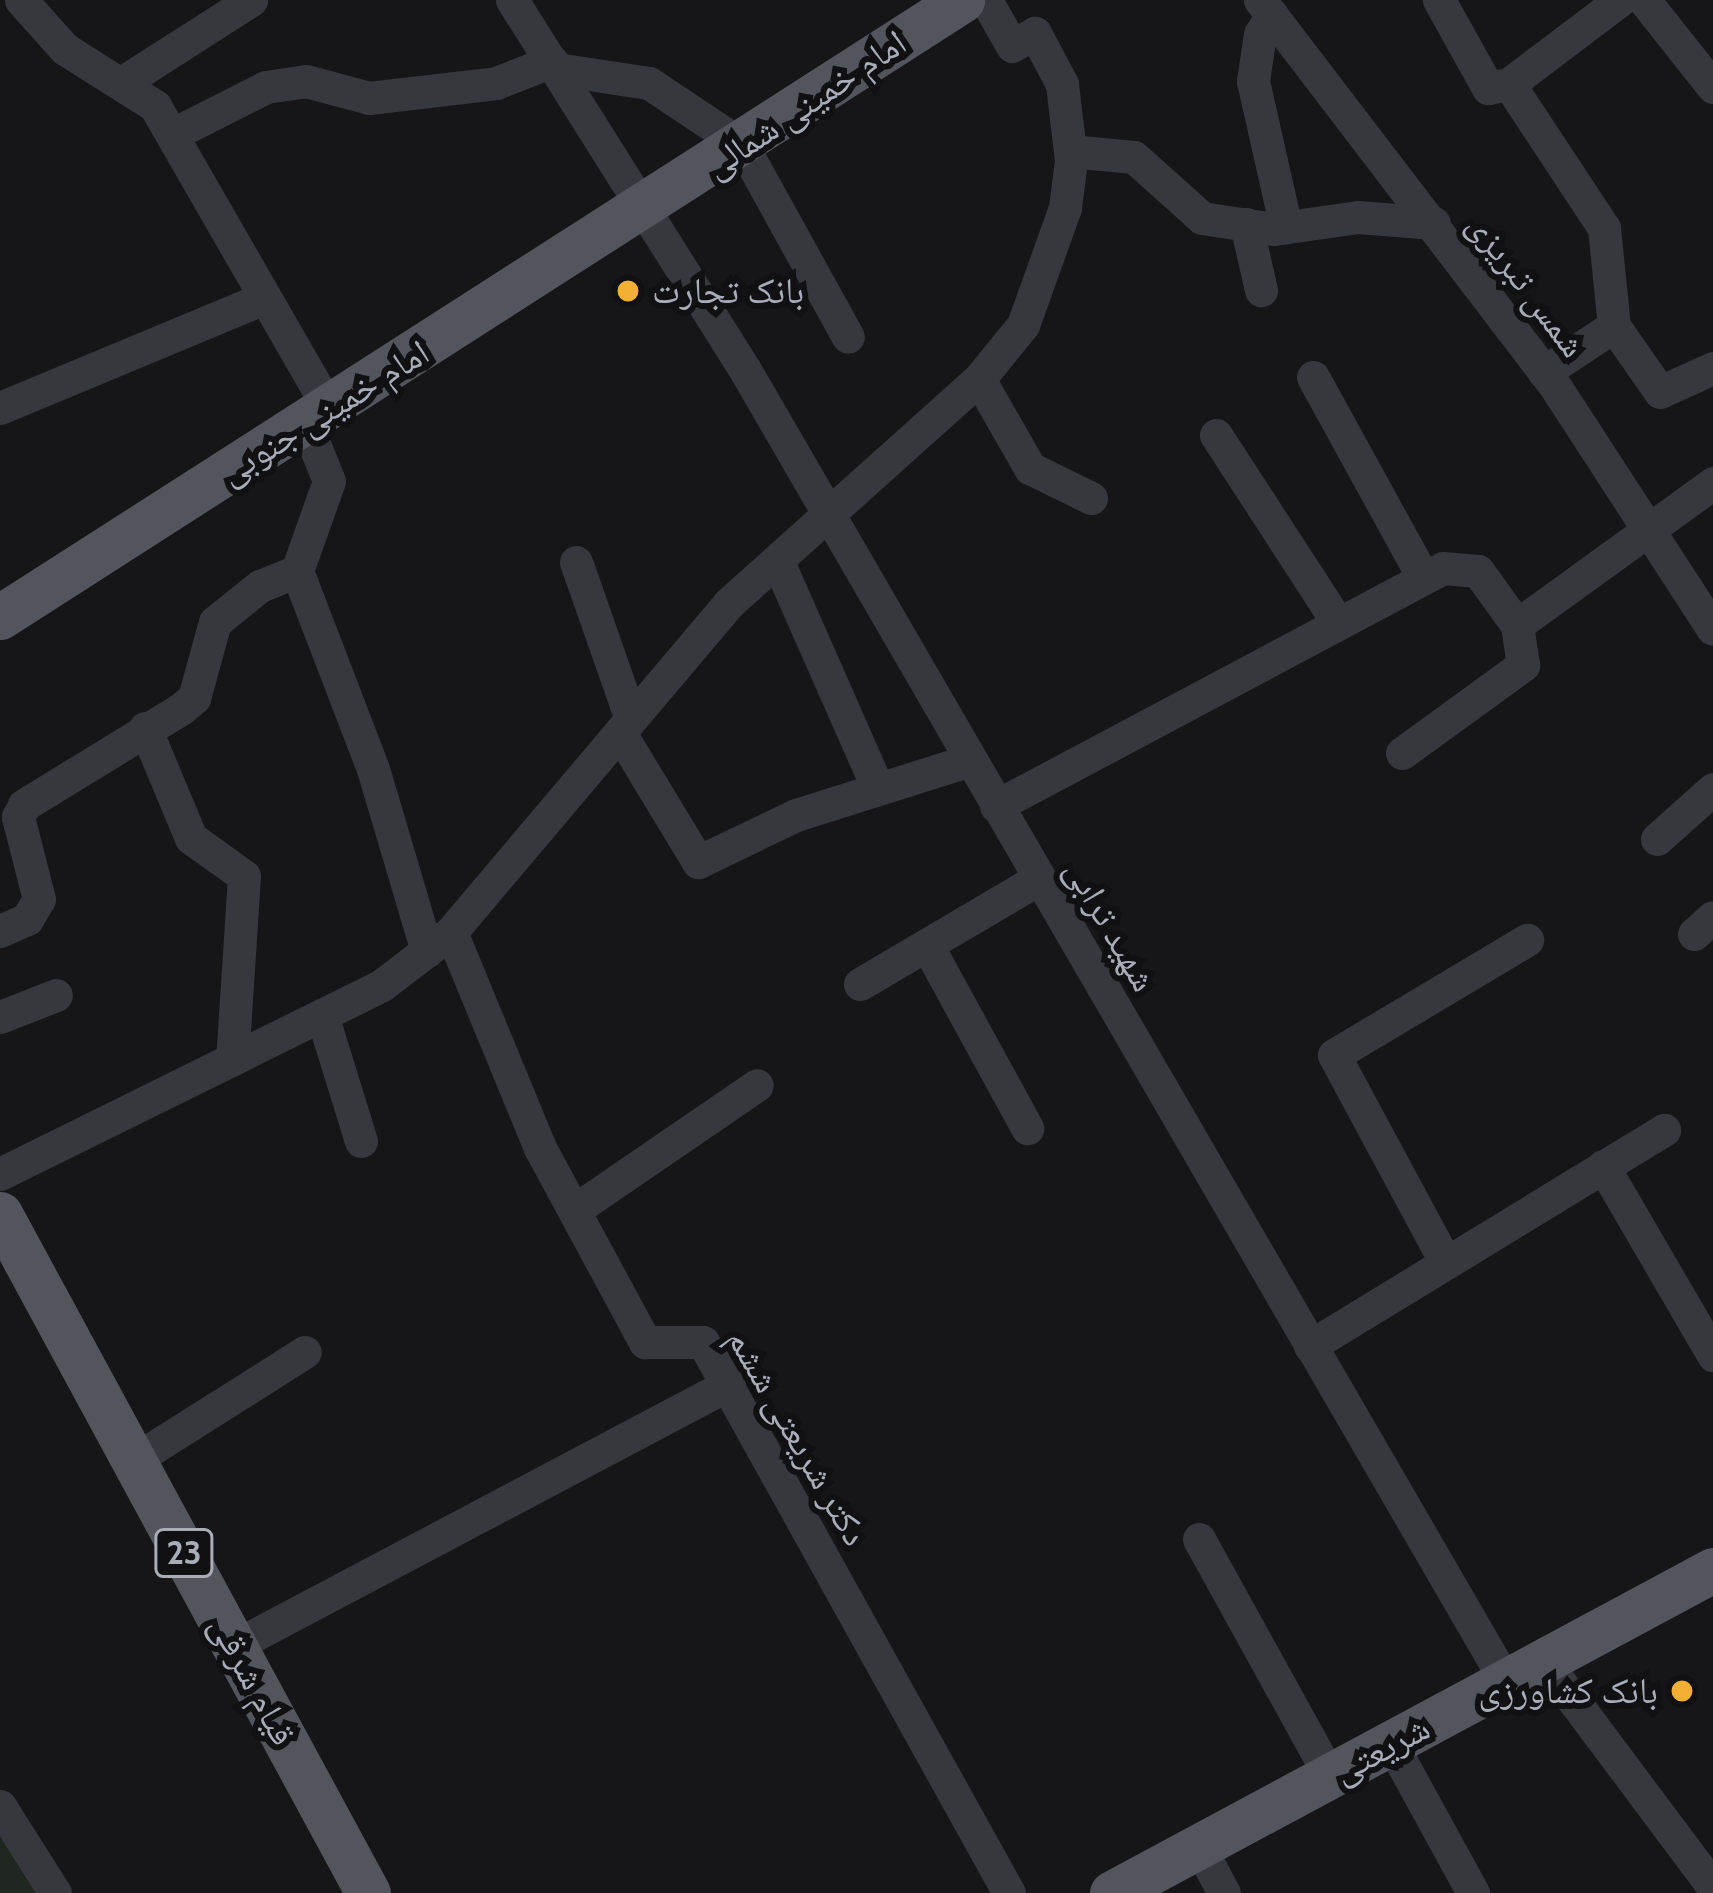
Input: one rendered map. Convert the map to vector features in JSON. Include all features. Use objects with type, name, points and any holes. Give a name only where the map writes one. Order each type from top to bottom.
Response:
[{"type":"main road","name":"امام خمینی شمالی","points":[[648,208],[962,0]]},
{"type":"main road","name":"امام خمینی جنوبی","points":[[1,614],[648,208]]},
{"type":"main road","name":"قیام شرقی","points":[[0,1214],[363,1892]]},
{"type":"main road","name":"شریعتی","points":[[1112,1893],[1713,1570]]},
{"type":"street","points":[[0,931],[27,919],[40,898],[18,812],[194,698],[215,622],[260,586],[297,571],[329,481],[318,416],[264,298],[175,133],[122,82],[65,49],[21,0]]},
{"type":"street","points":[[122,82],[250,0]]},
{"type":"street","name":"شهید ترابی","points":[[512,0],[648,208],[1310,1346],[1525,1671],[1713,1888]]},
{"type":"street","points":[[0,1174],[322,1015],[439,942],[728,604],[829,521],[979,379],[1022,325],[1065,208],[1070,152],[1062,84],[1036,33],[1012,46],[986,0]]},
{"type":"street","points":[[1439,0],[1488,88],[1510,84],[1620,0]]},
{"type":"street","points":[[1644,0],[1713,87]]},
{"type":"street","points":[[1266,8],[1253,81],[1286,227]]},
{"type":"street","name":"شمس تبریزی","points":[[1266,8],[1544,372],[1713,629]]},
{"type":"street","points":[[175,133],[266,88],[305,81],[369,98],[496,83],[554,65],[649,83],[742,146],[848,337]]},
{"type":"street","points":[[1510,84],[1604,228],[1614,326],[1660,392],[1713,368]]},
{"type":"street","points":[[1070,152],[1134,157],[1202,218],[1286,227],[1358,217],[1434,223]]},
{"type":"street","points":[[1246,224],[1261,290]]},
{"type":"street","points":[[0,408],[264,298]]},
{"type":"street","points":[[1544,372],[1614,326]]},
{"type":"street","points":[[1312,377],[1423,578]]},
{"type":"street","points":[[979,379],[1030,468],[1091,497]]},
{"type":"street","points":[[1216,435],[1337,621]]},
{"type":"street","points":[[1517,626],[1713,483]]},
{"type":"street","points":[[576,562],[625,724],[698,862],[796,815],[970,760]]},
{"type":"street","points":[[778,562],[878,789]]},
{"type":"street","points":[[996,806],[1337,621],[1460,564],[1497,592],[1517,626],[1523,665],[1402,753]]},
{"type":"street","name":"دکتر شریعتی ششم","points":[[297,571],[439,942],[541,1148],[645,1342],[697,1337],[729,1384],[1009,1893]]},
{"type":"street","points":[[145,728],[191,838],[244,876],[232,1060]]},
{"type":"street","points":[[1657,838],[1713,789]]},
{"type":"street","points":[[860,984],[1038,878]]},
{"type":"street","points":[[1446,1263],[1334,1055],[1527,940]]},
{"type":"street","points":[[927,945],[1027,1128]]},
{"type":"street","points":[[0,1016],[56,995]]},
{"type":"street","points":[[322,1015],[361,1142]]},
{"type":"street","points":[[576,1209],[757,1085]]},
{"type":"street","points":[[1310,1346],[1664,1130]]},
{"type":"street","points":[[1604,1166],[1713,1355]]},
{"type":"street","points":[[134,1460],[305,1352]]},
{"type":"street","points":[[234,1646],[729,1384]]},
{"type":"street","points":[[1199,1539],[1330,1776]]},
{"type":"street","points":[[1391,1743],[1473,1893]]},
{"type":"street","points":[[0,1806],[56,1893]]},
{"type":"street","points":[[1199,1846],[1224,1893]]},
{"type":"shaded area","points":[[0,1815],[48,1893],[0,1893]]},
{"type":"place","name":"بانک تجارت","points":[[628,291]]},
{"type":"place","name":"بانک کشاورزی","points":[[1682,1691]]}]
